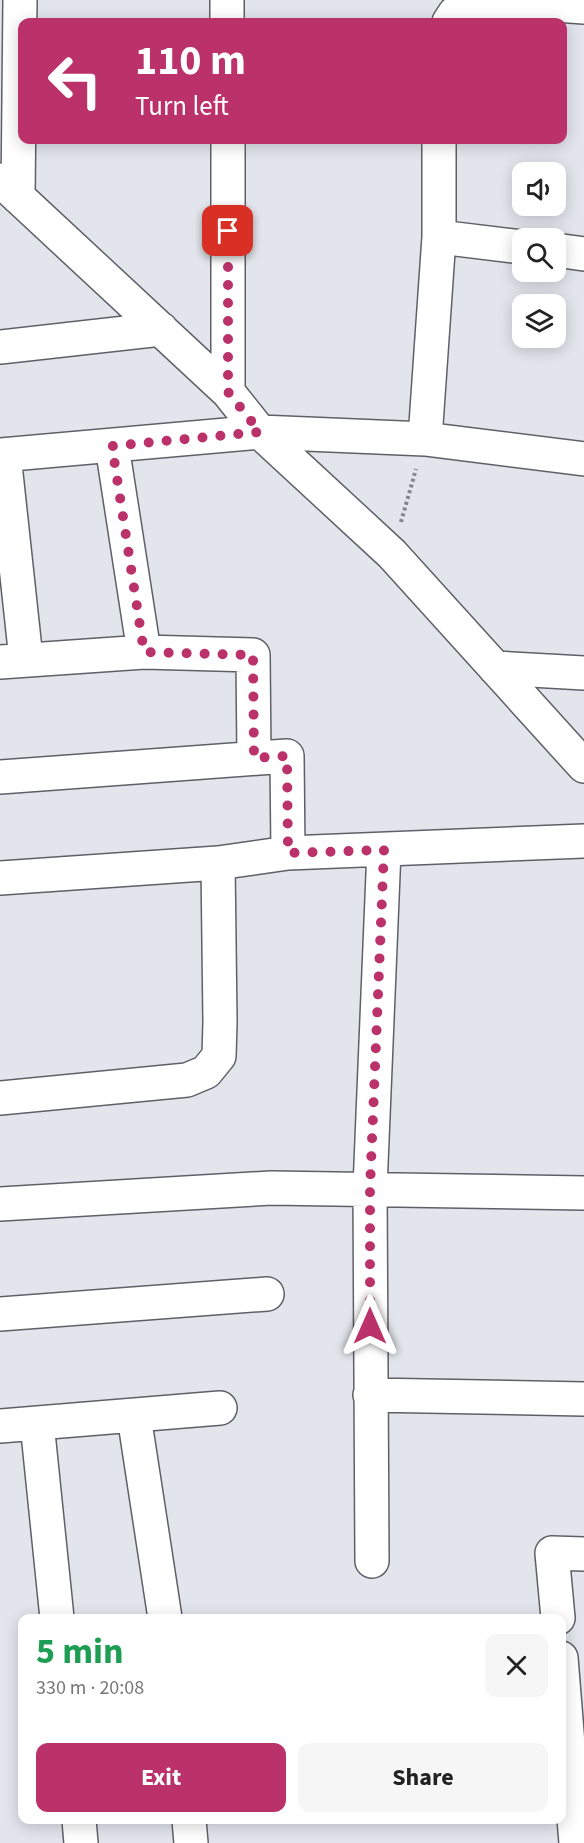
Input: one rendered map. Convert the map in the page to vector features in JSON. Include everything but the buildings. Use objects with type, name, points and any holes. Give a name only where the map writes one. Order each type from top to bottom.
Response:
[{"type":"street","points":[[19,18],[20,0]]},
{"type":"street","points":[[227,0],[227,18]]},
{"type":"street","points":[[451,18],[454,13],[477,3],[514,2],[584,7]]},
{"type":"street","points":[[18,34],[9,188],[228,392],[260,432],[392,554],[584,766]]},
{"type":"street","points":[[228,144],[228,392]]},
{"type":"street","points":[[425,440],[439,237],[440,144]]},
{"type":"street","points":[[439,237],[512,246]]},
{"type":"street","points":[[566,252],[584,254]]},
{"type":"street","points":[[0,347],[161,329]]},
{"type":"street","points":[[254,758],[253,655],[144,652],[13,660],[2,455],[260,432],[425,440],[584,459]]},
{"type":"street","points":[[112,446],[144,652]]},
{"type":"street","points":[[495,668],[584,673]]},
{"type":"street","points":[[0,777],[287,756],[288,853]]},
{"type":"street","points":[[0,878],[218,863],[288,853],[584,842]]},
{"type":"street","points":[[372,1561],[370,1188],[384,850]]},
{"type":"street","points":[[0,1098],[187,1080],[206,1072],[219,1056],[218,863]]},
{"type":"street","points":[[0,1204],[271,1188],[584,1192]]},
{"type":"street","points":[[0,1314],[267,1294]]},
{"type":"street","points":[[370,1395],[584,1399]]},
{"type":"street","points":[[0,1426],[220,1408]]},
{"type":"street","points":[[134,1416],[164,1614]]},
{"type":"street","points":[[37,1423],[57,1614]]},
{"type":"street","points":[[558,1614],[552,1553],[584,1554]]},
{"type":"street","points":[[566,1683],[575,1729],[566,1765],[576,1843]]},
{"type":"street","points":[[79,1824],[81,1843]]},
{"type":"street","points":[[189,1824],[191,1843]]},
{"type":"path","points":[[392,554],[425,440]]},
{"type":"route","points":[[228,231],[228,392],[260,432],[112,446],[144,652],[253,655],[254,758],[287,756],[288,853],[384,850],[370,1188],[370,1326]]}]
